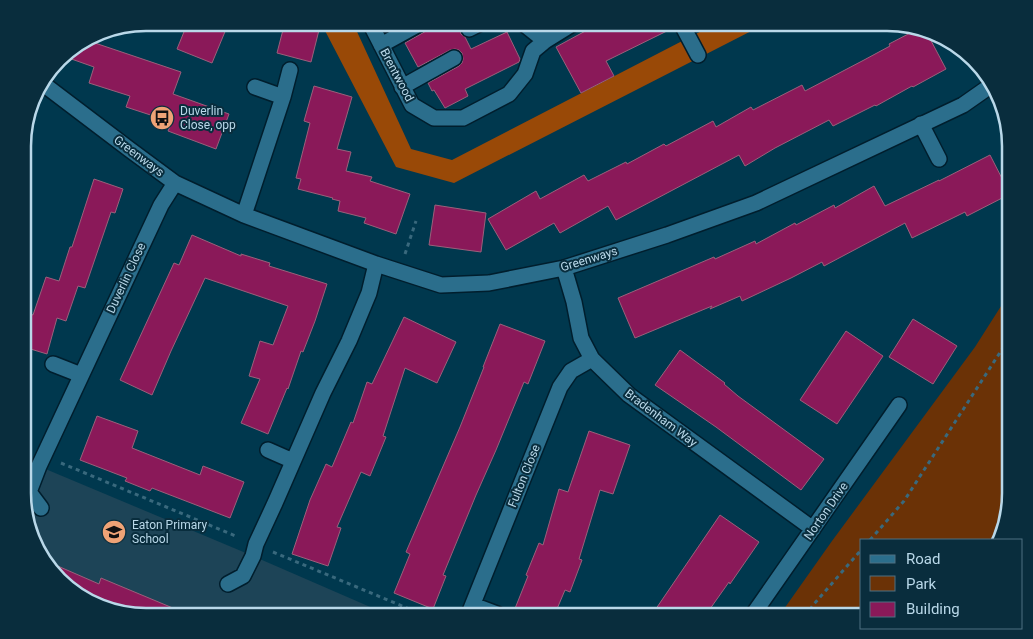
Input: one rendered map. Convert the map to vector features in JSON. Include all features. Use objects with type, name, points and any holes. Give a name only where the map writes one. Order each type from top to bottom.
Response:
[{"type":"street","name":"Brentwood","points":[[375,31],[412,105],[434,118],[463,118],[509,94],[525,74],[534,51],[545,40],[560,31]]},
{"type":"street","points":[[382,45],[406,31]]},
{"type":"street","points":[[533,31],[545,40]]},
{"type":"street","points":[[686,31],[698,55]]},
{"type":"street","points":[[402,87],[454,58]]},
{"type":"street","points":[[244,215],[290,70]]},
{"type":"street","points":[[255,87],[283,97]]},
{"type":"street","name":"Greenways","points":[[48,88],[175,183],[244,215],[376,264],[441,285],[489,283],[564,268],[667,235],[756,203],[963,105],[986,89]]},
{"type":"street","points":[[921,124],[939,159]]},
{"type":"street","name":"Duverlin Close","points":[[31,487],[161,205],[175,183]]},
{"type":"street","points":[[228,584],[243,576],[253,556],[256,544],[323,393],[349,341],[369,293],[376,264]]},
{"type":"street","name":"Bradenham Way","points":[[564,268],[574,302],[581,338],[592,359],[629,395],[813,529]]},
{"type":"street","name":"Fulton Close","points":[[471,608],[560,387],[571,371],[592,359]]},
{"type":"street","points":[[53,364],[81,375]]},
{"type":"street","name":"Norton Drive","points":[[758,608],[899,404]]},
{"type":"street","points":[[268,450],[293,461]]},
{"type":"street","name":"Duverlin Close","points":[[31,495],[41,508]]},
{"type":"path","points":[[399,272],[416,221]]},
{"type":"path","points":[[871,539],[904,501],[1002,349]]},
{"type":"path","points":[[44,456],[407,608]]},
{"type":"path","points":[[811,608],[860,551]]},
{"type":"shaded area","points":[[325,31],[357,31],[411,149],[452,160],[702,31],[751,31],[454,183],[396,167]]},
{"type":"shaded area","name":"Eaton Primary School","points":[[31,463],[373,608],[147,608],[124,606],[109,602],[82,588],[65,574],[47,550],[40,537],[32,507]]},
{"type":"green space","points":[[1002,305],[1002,500],[1000,515],[992,539],[860,539],[860,608],[785,608],[832,541],[975,347]]},
{"type":"building","points":[[184,31],[225,31],[212,63],[177,49]]},
{"type":"building","points":[[283,31],[319,31],[311,62],[277,53]]},
{"type":"building","points":[[426,31],[460,31],[471,49],[507,32],[520,59],[519,62],[465,89],[468,96],[445,108],[428,83],[459,66],[463,59],[462,53],[455,49],[450,50],[418,67],[405,43]]},
{"type":"building","points":[[585,31],[667,31],[606,61],[614,76],[581,93],[556,47]]},
{"type":"building","points":[[910,33],[924,37],[931,40],[946,69],[876,106],[833,126],[829,120],[745,166],[739,155],[616,220],[608,206],[560,233],[554,223],[506,250],[488,219],[536,191],[540,199],[584,175],[588,181],[626,162],[627,164],[713,121],[716,127],[751,107],[753,110],[802,85],[805,91],[890,46],[889,44]]},
{"type":"building","points":[[96,43],[181,72],[173,94],[229,114],[216,149],[168,131],[172,122],[126,107],[130,96],[89,83],[94,67],[72,59]]},
{"type":"building","points":[[314,86],[352,97],[337,149],[351,152],[346,171],[372,177],[370,181],[410,194],[396,234],[364,223],[366,218],[338,211],[340,201],[298,189],[301,179],[296,178],[310,123],[304,121]]},
{"type":"building","points":[[990,155],[1002,178],[1002,198],[967,216],[965,212],[912,238],[905,223],[824,266],[822,262],[742,301],[740,296],[635,338],[618,298],[714,257],[715,259],[755,241],[756,244],[834,205],[835,208],[874,186],[885,206]]},
{"type":"building","points":[[94,179],[123,189],[115,213],[111,212],[85,288],[78,286],[66,321],[57,318],[47,354],[31,349],[31,314],[33,315],[46,277],[59,281],[70,247],[72,247]]},
{"type":"building","points":[[435,205],[486,213],[481,252],[429,245]]},
{"type":"building","points":[[192,235],[241,256],[241,254],[270,263],[269,266],[327,284],[303,352],[301,351],[288,389],[268,434],[241,423],[260,379],[249,376],[260,341],[273,345],[288,306],[205,278],[152,395],[120,380],[174,263],[179,265]]},
{"type":"building","points":[[404,317],[456,342],[437,383],[405,368],[383,436],[386,437],[370,476],[361,472],[337,527],[341,528],[328,566],[292,554],[310,500],[326,464],[332,467],[351,422],[353,423],[367,382],[372,384]]},
{"type":"building","points":[[913,319],[957,346],[933,384],[889,357]]},
{"type":"building","points":[[500,324],[545,341],[528,384],[524,382],[443,575],[446,576],[433,608],[431,608],[394,593],[410,554],[406,552],[460,427]]},
{"type":"building","points":[[846,331],[883,356],[837,424],[800,400]]},
{"type":"building","points":[[680,350],[725,383],[738,396],[824,459],[801,490],[716,427],[655,385]]},
{"type":"building","points":[[97,416],[138,431],[132,448],[200,475],[203,466],[244,482],[230,518],[152,488],[150,491],[125,481],[127,478],[80,460]]},
{"type":"building","points":[[589,431],[630,445],[613,494],[600,490],[579,559],[582,560],[570,592],[565,590],[557,608],[515,608],[539,543],[543,545],[559,489],[568,492]]},
{"type":"building","points":[[720,515],[759,542],[711,608],[656,608]]},
{"type":"building","points":[[59,566],[99,584],[101,578],[173,608],[132,607],[109,602],[82,588]]},
{"type":"place","name":"Duverlin Close, opp","points":[[162,118]]},
{"type":"place","name":"Eaton Primary School","points":[[114,532]]}]
